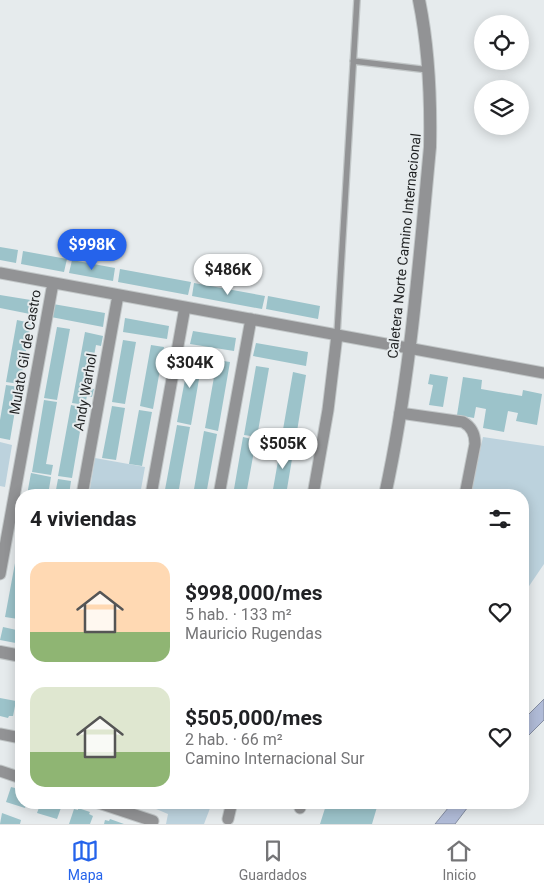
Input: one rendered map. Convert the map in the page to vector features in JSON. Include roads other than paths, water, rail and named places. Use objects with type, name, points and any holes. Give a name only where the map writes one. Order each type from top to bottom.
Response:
[{"type":"street","name":"Caletera Norte Camino Internacional","points":[[386,489],[400,413],[409,348],[430,148],[429,70],[419,0]]},
{"type":"street","points":[[0,273],[544,373]]},
{"type":"street","name":"Mulato Gil de Castro","points":[[15,489],[53,283]]},
{"type":"street","name":"Andy Warhol","points":[[83,489],[118,295]]},
{"type":"street","points":[[152,489],[185,307]]},
{"type":"street","points":[[221,489],[251,319]]},
{"type":"street","points":[[314,489],[328,410],[338,335]]},
{"type":"street","points":[[400,413],[463,422],[471,428],[476,444],[466,489]]},
{"type":"street","name":"Mulato Gil de Castro","points":[[0,574],[15,492]]},
{"type":"street","points":[[0,652],[15,655]]},
{"type":"street","points":[[0,734],[15,737]]},
{"type":"street","points":[[0,771],[15,776]]},
{"type":"street","points":[[117,809],[153,821]]},
{"type":"street","points":[[228,819],[230,809]]},
{"type":"lane","points":[[338,335],[358,0]]},
{"type":"lane","points":[[353,61],[429,70]]}]
